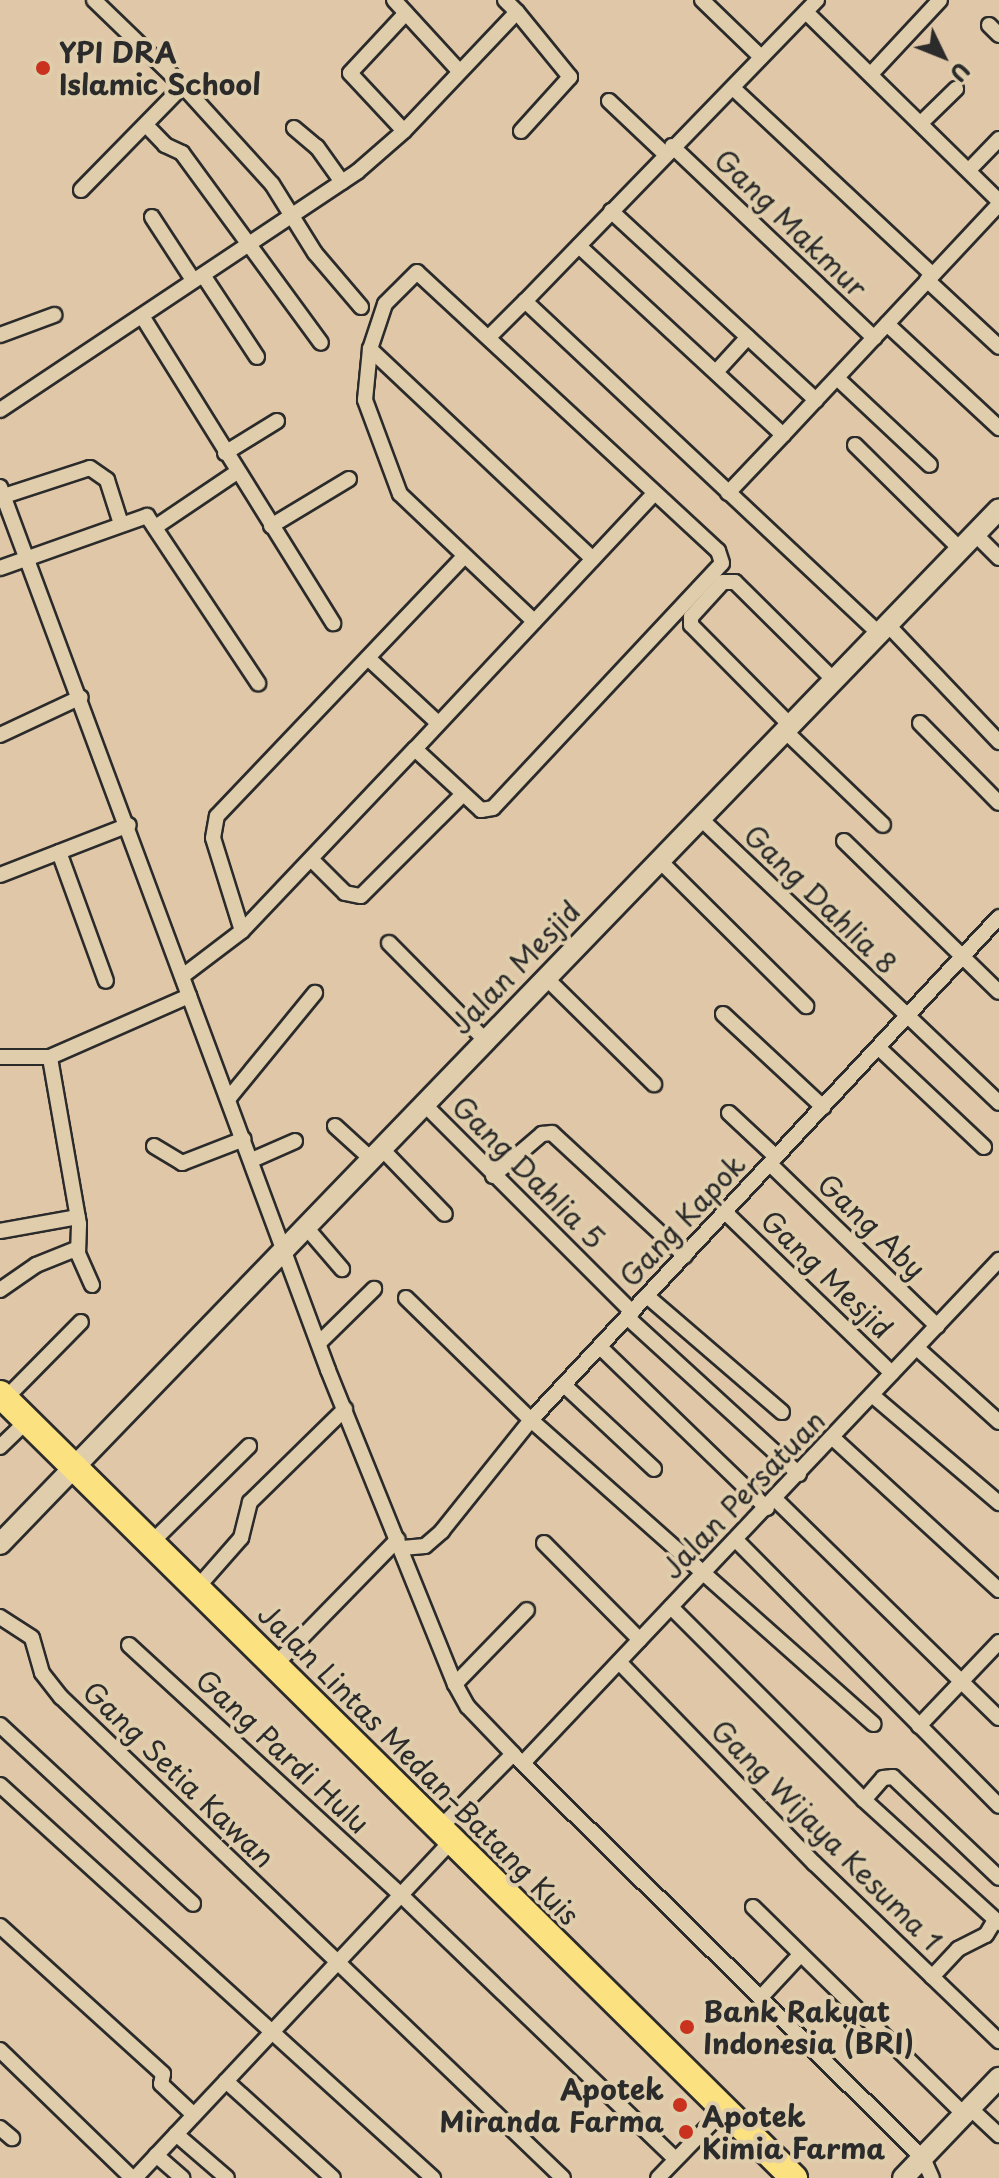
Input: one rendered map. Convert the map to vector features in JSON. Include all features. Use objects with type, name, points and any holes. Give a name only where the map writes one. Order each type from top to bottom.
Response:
[{"type":"highway","name":"Jalan Lintas Medan–Batang Kuis","points":[[3,1397],[794,2178]]},
{"type":"street","points":[[94,0],[183,86],[272,184],[290,216],[361,307]]},
{"type":"street","points":[[394,0],[459,71]]},
{"type":"street","points":[[505,0],[570,77],[521,131]]},
{"type":"street","points":[[702,0],[761,57]]},
{"type":"street","points":[[489,337],[817,0]]},
{"type":"street","points":[[871,74],[940,0]]},
{"type":"street","points":[[0,410],[342,182],[404,131],[517,12]]},
{"type":"street","points":[[728,493],[999,203],[806,12]]},
{"type":"street","points":[[404,131],[350,73],[406,13]]},
{"type":"street","points":[[81,190],[183,86]]},
{"type":"street","points":[[733,88],[999,347]]},
{"type":"street","points":[[921,123],[956,89]]},
{"type":"street","name":"Gang Makmur","points":[[609,101],[669,150],[874,338]]},
{"type":"street","points":[[146,125],[165,145],[182,153],[251,244],[265,273],[321,343]]},
{"type":"street","points":[[294,128],[317,147],[342,182]]},
{"type":"street","points":[[969,170],[999,139]]},
{"type":"street","points":[[611,211],[816,400]]},
{"type":"street","points":[[152,217],[257,357]]},
{"type":"street","points":[[579,246],[783,435]]},
{"type":"street","points":[[415,749],[481,810],[493,808],[720,568],[718,551],[417,272],[385,304],[370,349],[365,400],[393,483],[463,558],[534,621]]},
{"type":"street","points":[[525,301],[728,493],[882,628],[999,742]]},
{"type":"street","points":[[0,335],[54,315]]},
{"type":"street","points":[[142,316],[333,623]]},
{"type":"street","points":[[887,324],[999,428]]},
{"type":"street","points":[[716,372],[748,337]]},
{"type":"street","points":[[370,349],[593,559]]},
{"type":"street","points":[[837,378],[930,465]]},
{"type":"street","points":[[225,453],[277,421]]},
{"type":"street","points":[[855,445],[960,549]]},
{"type":"street","points":[[121,524],[107,480],[90,468],[2,492],[345,1409],[455,1684],[468,1707],[518,1759],[762,1996],[923,2158],[932,2178]]},
{"type":"street","points":[[157,526],[237,472]]},
{"type":"street","points":[[271,526],[349,479]]},
{"type":"street","points":[[184,975],[242,931],[313,861],[654,494]]},
{"type":"street","name":"Jalan Mesjid","points":[[0,1544],[832,678],[999,509]]},
{"type":"street","points":[[0,568],[28,560],[143,514],[157,526],[258,683]]},
{"type":"street","points":[[975,534],[999,558]]},
{"type":"street","points":[[242,931],[213,838],[214,821],[463,558]]},
{"type":"street","points":[[832,678],[735,582],[723,582],[691,617],[691,625],[883,825]]},
{"type":"street","points":[[368,658],[438,723]]},
{"type":"street","points":[[0,735],[81,697]]},
{"type":"street","points":[[920,723],[999,803]]},
{"type":"street","points":[[313,861],[345,893],[361,896],[463,794]]},
{"type":"street","name":"Gang Dahlia 8","points":[[700,818],[999,1103]]},
{"type":"street","points":[[0,875],[129,825]]},
{"type":"street","points":[[844,841],[999,992]]},
{"type":"street","points":[[59,852],[106,981]]},
{"type":"street","points":[[658,859],[806,1006]]},
{"type":"street","name":"Gang Kapok","points":[[400,1544],[425,1546],[442,1531],[531,1420],[880,1049],[999,917]]},
{"type":"street","points":[[389,943],[484,1039]]},
{"type":"street","points":[[545,977],[654,1084]]},
{"type":"street","points":[[229,1098],[315,993]]},
{"type":"street","points":[[0,1057],[50,1057],[189,996]]},
{"type":"street","points":[[723,1014],[823,1107]]},
{"type":"street","points":[[880,1049],[984,1147]]},
{"type":"street","points":[[50,1057],[78,1217],[78,1248],[92,1285]]},
{"type":"street","name":"Gang Dahlia 5","points":[[423,1103],[630,1314],[799,1474]]},
{"type":"street","name":"Gang Aby","points":[[729,1113],[937,1326]]},
{"type":"street","points":[[335,1126],[375,1152],[445,1214]]},
{"type":"street","points":[[493,1176],[542,1134],[552,1133],[685,1256]]},
{"type":"street","points":[[154,1146],[182,1163],[244,1139]]},
{"type":"street","points":[[252,1160],[295,1141]]},
{"type":"street","name":"Gang Mesjid","points":[[725,1212],[892,1373]]},
{"type":"street","points":[[0,1231],[78,1217]]},
{"type":"street","points":[[305,1226],[342,1269]]},
{"type":"street","points":[[0,1290],[36,1265],[78,1248]]},
{"type":"street","name":"Jalan Persatuan","points":[[134,2178],[401,1895],[446,1834],[518,1759],[620,1663],[892,1373],[997,1267]]},
{"type":"street","points":[[320,1342],[374,1289]]},
{"type":"street","points":[[647,1296],[782,1412]]},
{"type":"street","points":[[406,1298],[531,1420],[706,1571],[874,1724]]},
{"type":"street","points":[[3,1397],[81,1322]]},
{"type":"street","points":[[600,1347],[963,1680],[999,1718]]},
{"type":"street","points":[[918,1349],[999,1422]]},
{"type":"street","points":[[564,1385],[654,1469]]},
{"type":"street","points":[[872,1395],[999,1503]]},
{"type":"street","points":[[197,1588],[241,1538],[250,1502],[345,1409]]},
{"type":"street","points":[[0,1447],[27,1421]]},
{"type":"street","points":[[833,1438],[999,1590]]},
{"type":"street","points":[[151,1543],[249,1446]]},
{"type":"street","points":[[736,1540],[999,1806]]},
{"type":"street","points":[[544,1543],[640,1640]]},
{"type":"street","points":[[274,1666],[400,1544]]},
{"type":"street","points":[[671,1607],[864,1800],[997,1922],[986,1935],[958,1949],[932,1977]]},
{"type":"street","points":[[455,1684],[527,1610]]},
{"type":"street","name":"Gang Setia Kawan","points":[[0,1617],[32,1638],[42,1673],[61,1697],[563,2178]]},
{"type":"street","name":"Gang Pardi Hulu","points":[[129,1645],[401,1895],[675,2159]]},
{"type":"street","points":[[919,1726],[998,1646]]},
{"type":"street","name":"Gang Wijaya Kesuma 1","points":[[620,1663],[999,2041]]},
{"type":"street","points":[[0,1725],[193,1904]]},
{"type":"street","points":[[864,1800],[883,1778],[893,1777],[999,1878]]},
{"type":"street","points":[[0,1785],[433,2178]]},
{"type":"street","points":[[753,1907],[799,1956],[967,2111],[999,2135]]},
{"type":"street","points":[[0,1926],[162,2072],[161,2084],[194,2115]]},
{"type":"street","points":[[762,1996],[799,1956]]},
{"type":"street","points":[[0,2050],[134,2178]]},
{"type":"street","points":[[903,2178],[999,2078]]},
{"type":"street","points":[[226,2081],[333,2178]]},
{"type":"street","points":[[658,2178],[724,2110]]},
{"type":"street","points":[[0,2128],[12,2138]]},
{"type":"street","points":[[176,2134],[227,2178]]},
{"type":"street","points":[[156,2155],[182,2178]]},
{"type":"place","name":"YPI DRA Islamic School","points":[[43,68]]},
{"type":"place","name":"Bank Rakyat Indonesia (BRI)","points":[[687,2027]]},
{"type":"place","name":"Apotek Miranda Farma","points":[[680,2105]]},
{"type":"place","name":"Apotek Kimia Farma","points":[[686,2132]]}]
